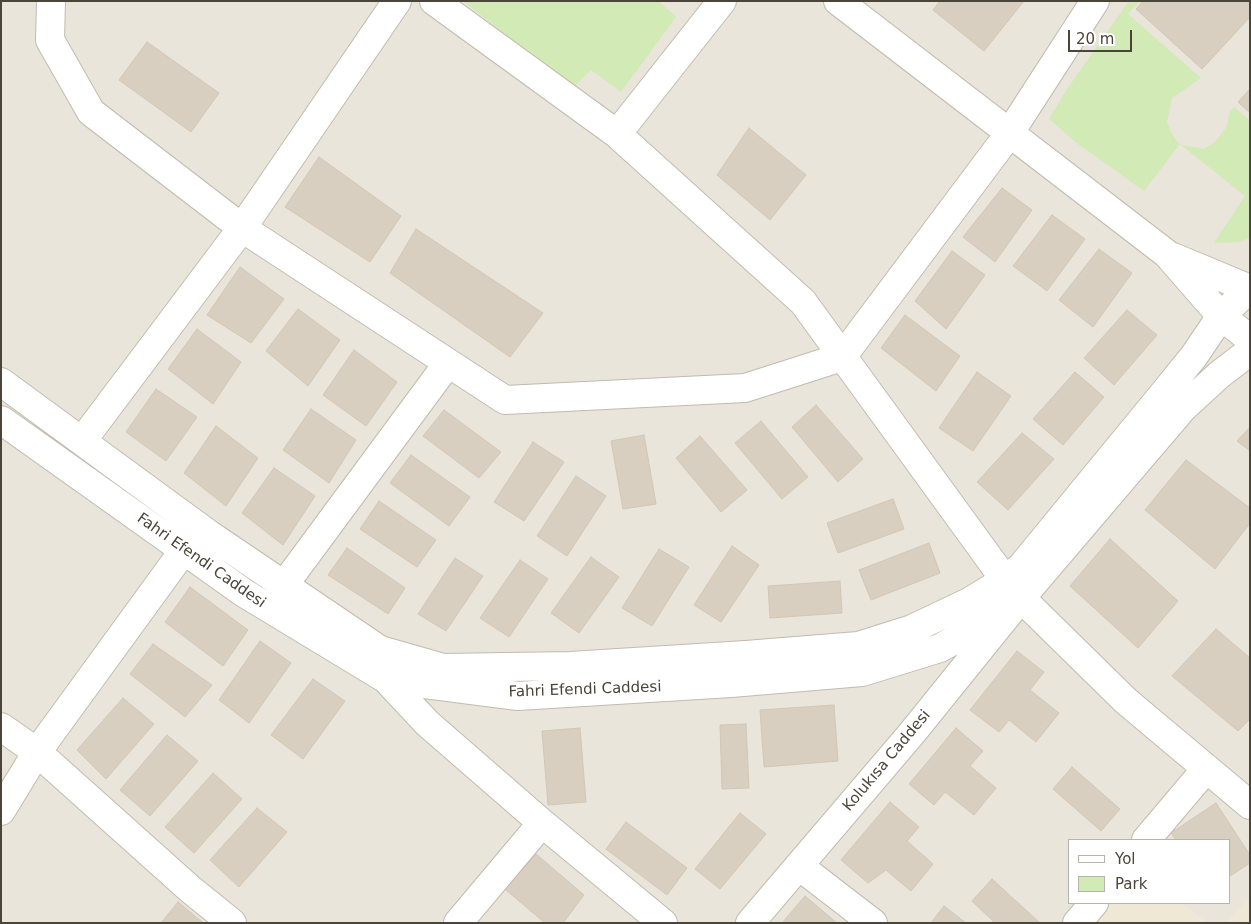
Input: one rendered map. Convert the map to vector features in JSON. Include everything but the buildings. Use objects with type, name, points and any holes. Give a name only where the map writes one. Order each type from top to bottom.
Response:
[{"type":"street","points":[[51,1],[50,40],[91,112],[242,228],[505,400],[745,388],[842,357],[1009,134],[1095,1]]},
{"type":"street","points":[[82,441],[242,228],[397,1]]},
{"type":"street","points":[[434,1],[617,134],[803,302],[1013,589],[1126,701],[1250,805]]},
{"type":"street","points":[[617,134],[722,1]]},
{"type":"street","points":[[838,1],[1167,254],[1221,316],[1250,339]]},
{"type":"street","points":[[1013,589],[1022,566],[1194,356],[1221,316],[1250,288],[1167,254]]},
{"type":"street","points":[[1013,589],[1183,408],[1219,375],[1250,351]]},
{"type":"street","points":[[284,585],[448,363]]},
{"type":"street","name":"Fahri Efendi Caddesi","points":[[1,382],[210,535],[380,650],[443,668],[570,666],[858,646],[912,630],[969,602],[1013,589]]},
{"type":"street","name":"Fahri Efendi Caddesi","points":[[1,420],[244,593],[386,679],[518,696],[730,683],[862,672],[940,648],[988,622],[1013,589]]},
{"type":"street","points":[[1,811],[37,752],[184,550]]},
{"type":"street","name":"Kolukısa Caddesi","points":[[750,923],[912,733],[1013,589]]},
{"type":"street","points":[[386,679],[427,723],[542,823],[663,923]]},
{"type":"street","points":[[1,728],[37,752],[190,889],[232,923]]},
{"type":"street","points":[[1147,839],[1206,769]]},
{"type":"street","points":[[458,923],[542,823]]},
{"type":"street","points":[[799,866],[873,923]]},
{"type":"street","points":[[1077,923],[1093,904]]},
{"type":"shaded area","points":[[1,1],[1250,1],[1250,923],[1,923]]},
{"type":"shaded area","points":[[1250,896],[1250,923],[1226,923]]},
{"type":"shaded area","points":[[1111,904],[1184,904],[1207,923],[1097,923]]},
{"type":"green space","points":[[463,1],[658,1],[676,17],[621,92],[591,70],[573,88]]},
{"type":"green space","points":[[1129,1],[1140,1],[1128,14],[1201,78],[1172,98],[1167,122],[1172,134],[1180,144],[1144,191],[1078,144],[1049,119],[1067,89]]},
{"type":"green space","points":[[1234,107],[1250,121],[1250,238],[1238,242],[1214,243],[1245,196],[1180,144],[1204,149],[1215,142],[1227,126],[1229,113]]}]
